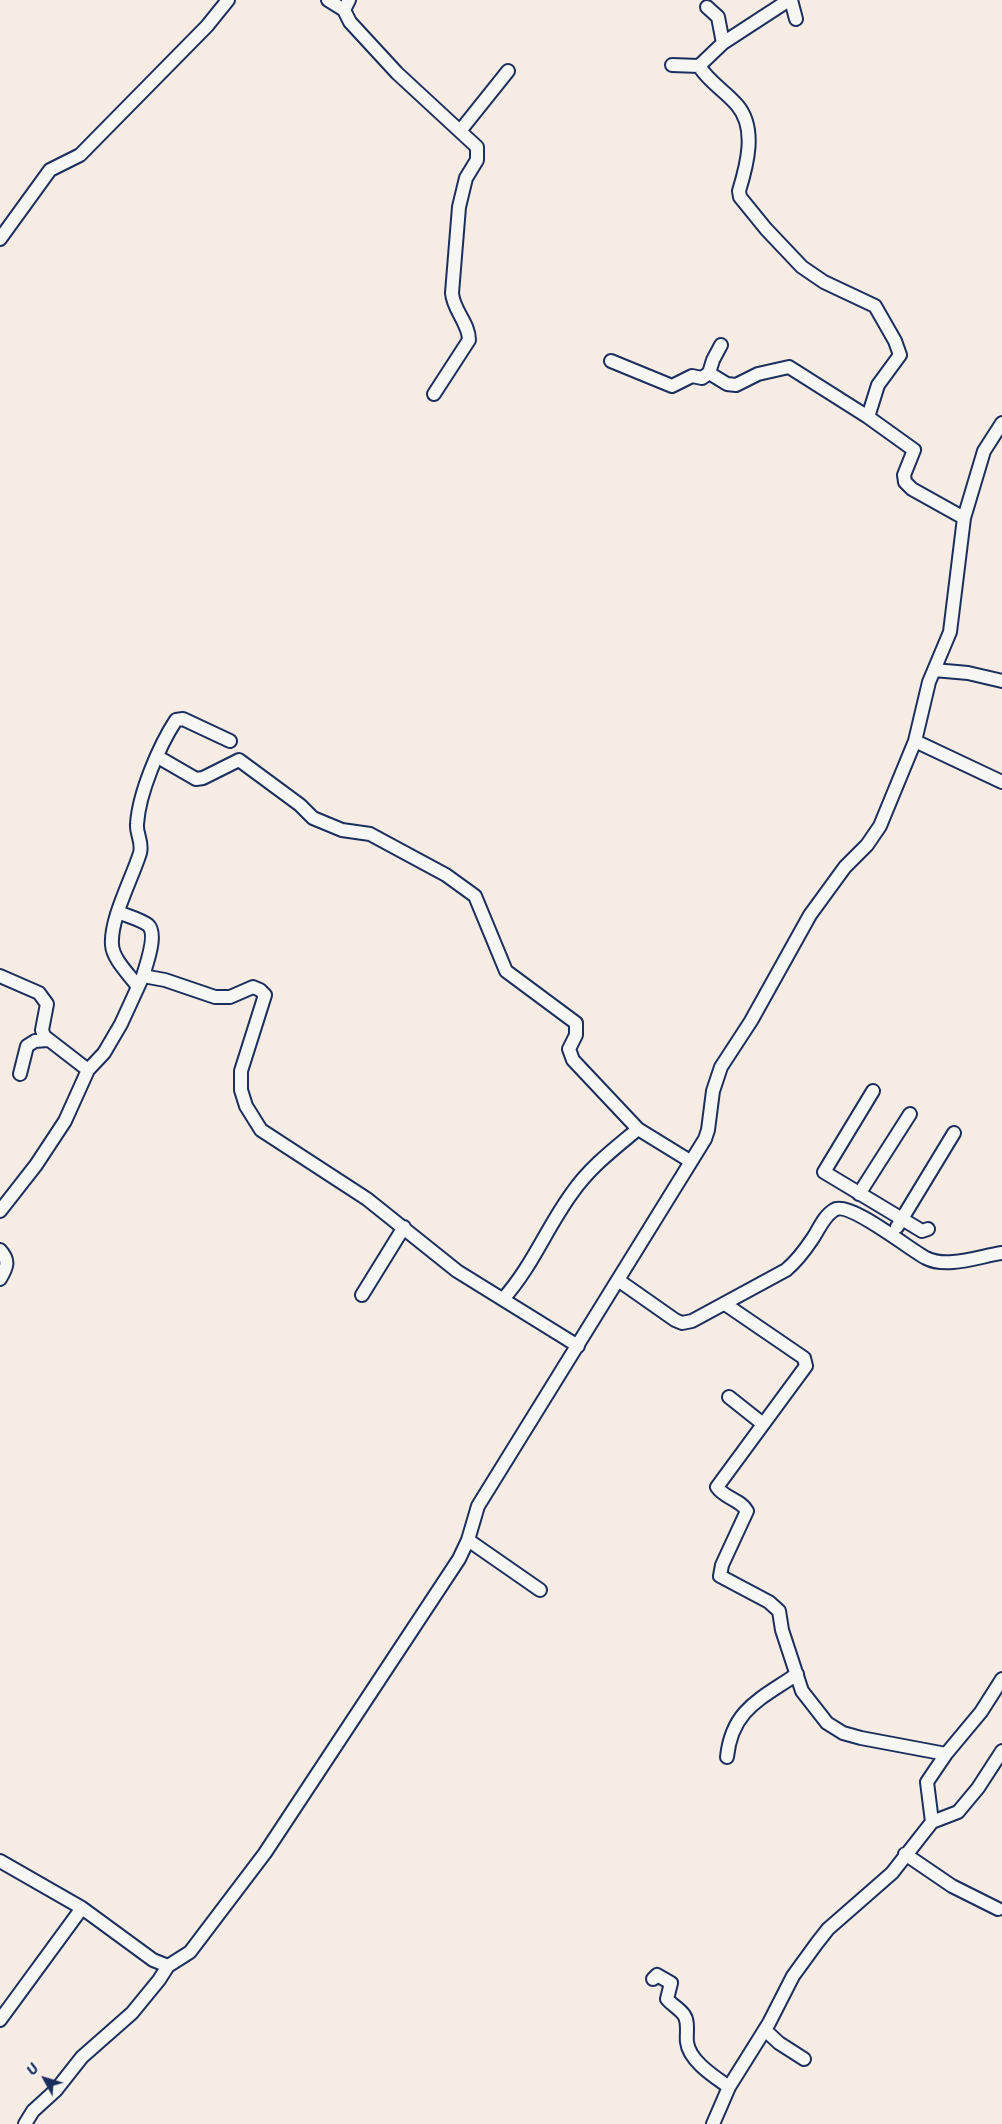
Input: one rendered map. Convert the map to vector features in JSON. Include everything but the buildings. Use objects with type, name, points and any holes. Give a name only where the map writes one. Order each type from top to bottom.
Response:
[{"type":"street","points":[[0,239],[50,170],[80,155],[207,26],[228,0]]},
{"type":"street","points":[[328,0],[347,5],[350,22],[397,73],[477,147],[477,160],[466,178],[461,197],[452,293],[453,303],[469,334],[469,340],[434,394]]},
{"type":"street","points":[[672,65],[699,66],[723,43],[790,0],[796,19]]},
{"type":"street","points":[[707,7],[718,17],[723,43]]},
{"type":"street","points":[[699,66],[707,78],[737,105],[747,120],[748,150],[739,191],[744,202],[782,247],[811,274],[872,304],[879,311],[895,341],[900,355],[878,385],[868,416]]},
{"type":"street","points":[[460,131],[508,71]]},
{"type":"street","points":[[611,361],[672,386],[692,376],[702,378],[710,373],[712,360],[721,345]]},
{"type":"street","points":[[710,373],[727,384],[736,385],[758,374],[789,367],[868,416],[914,450],[904,478],[909,486],[964,518]]},
{"type":"street","points":[[25,2124],[33,2111],[56,2090],[82,2057],[132,2013],[168,1966],[190,1952],[265,1853],[459,1559],[468,1540],[478,1506],[706,1136],[712,1097],[721,1067],[752,1021],[810,915],[845,867],[876,834],[915,741],[934,670],[952,624],[964,518],[984,451],[1002,423]]},
{"type":"street","points":[[934,670],[968,673],[1002,681]]},
{"type":"street","points":[[140,981],[112,948],[118,912],[140,852],[140,840],[137,832],[141,800],[158,757],[174,724],[179,718],[230,741]]},
{"type":"street","points":[[915,741],[1002,782]]},
{"type":"street","points":[[158,757],[196,779],[239,760],[300,805],[313,818],[342,830],[370,834],[446,875],[475,896],[506,971],[576,1023],[576,1035],[569,1049],[570,1055],[638,1129],[690,1161]]},
{"type":"street","points":[[0,1210],[52,1142],[88,1070],[104,1053],[115,1036],[140,981],[152,938],[151,931],[147,925],[118,912]]},
{"type":"street","points":[[0,976],[39,992],[48,1004],[42,1030],[48,1040],[88,1070]]},
{"type":"street","points":[[140,981],[165,980],[222,998],[253,987],[263,992],[265,995],[258,1021],[240,1076],[241,1090],[253,1120],[272,1138],[332,1174],[404,1227],[458,1271],[578,1346]]},
{"type":"street","points":[[20,1074],[27,1046],[35,1042],[48,1040]]},
{"type":"street","points":[[873,1091],[824,1170],[825,1173],[922,1231],[928,1229]]},
{"type":"street","points":[[859,1194],[910,1114]]},
{"type":"street","points":[[503,1299],[532,1260],[560,1211],[581,1180],[607,1153],[638,1129]]},
{"type":"street","points":[[891,1235],[954,1133]]},
{"type":"street","points":[[618,1280],[675,1320],[682,1323],[700,1318],[786,1270],[796,1261],[835,1209],[850,1210],[933,1261],[949,1262],[1002,1253]]},
{"type":"street","points":[[362,1295],[404,1227]]},
{"type":"street","points":[[0,1250],[6,1257],[7,1265],[0,1279]]},
{"type":"street","points":[[725,1304],[804,1358],[806,1366],[717,1484],[718,1490],[745,1507],[747,1511],[719,1572],[723,1579],[774,1606],[779,1611],[782,1630],[802,1691],[814,1709],[827,1723],[843,1733],[946,1754]]},
{"type":"street","points":[[729,1397],[763,1424]]},
{"type":"street","points":[[468,1540],[540,1590]]},
{"type":"street","points":[[727,1757],[729,1738],[734,1724],[745,1711],[797,1674]]},
{"type":"street","points":[[932,1822],[927,1782],[946,1754],[981,1712],[1002,1679]]},
{"type":"street","points":[[713,2124],[729,2087],[764,2030],[792,1976],[817,1943],[828,1929],[892,1873],[932,1822],[958,1812],[978,1788],[1002,1751]]},
{"type":"street","points":[[906,1854],[952,1886],[998,1909]]},
{"type":"street","points":[[0,1861],[82,1908],[146,1956],[168,1966]]},
{"type":"street","points":[[0,2020],[82,1908]]},
{"type":"street","points":[[653,1979],[657,1976],[671,1983],[671,1991],[667,1999],[684,2014],[686,2019],[687,2045],[690,2052],[713,2076],[729,2087]]},
{"type":"street","points":[[764,2030],[779,2043],[804,2059]]}]
